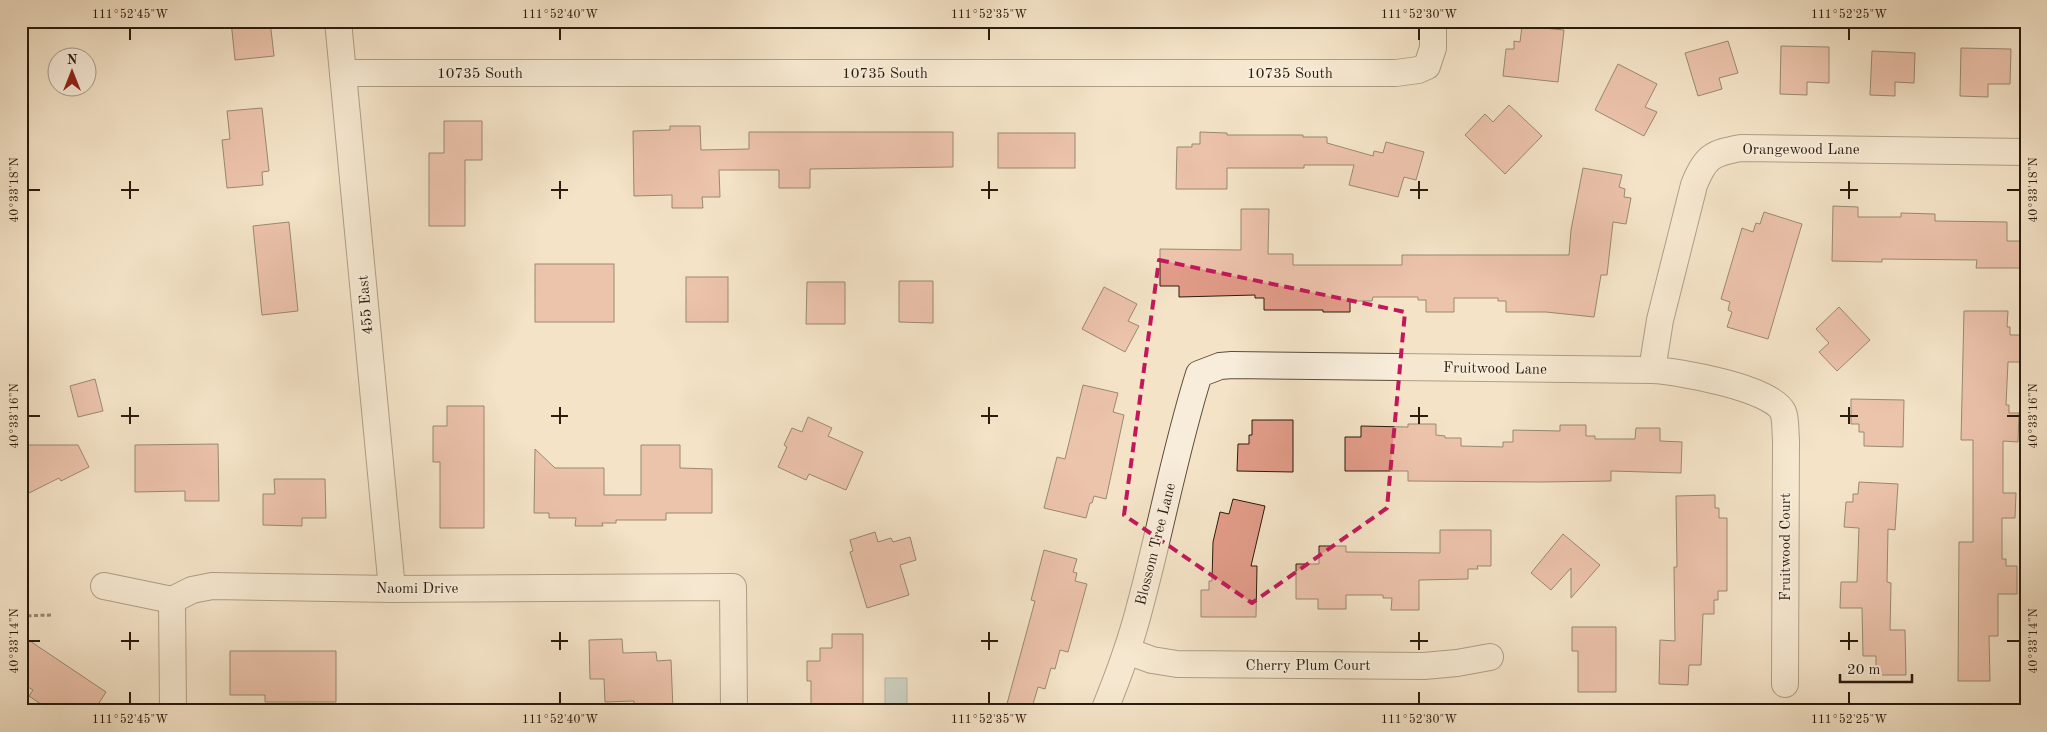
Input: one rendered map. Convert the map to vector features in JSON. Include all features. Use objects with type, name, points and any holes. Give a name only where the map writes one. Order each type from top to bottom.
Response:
[{"type":"street","name":"455 East","points":[[338,21],[392,589]]},
{"type":"street","name":"10735 South","points":[[343,72],[1396,73],[1418,70],[1427,66],[1433,48],[1433,21]]},
{"type":"street","name":"Orangewood Lane","points":[[1652,370],[1660,320],[1694,185],[1700,170],[1710,157],[1725,150],[1741,148],[2026,152]]},
{"type":"street","name":"Fruitwood Lane","points":[[1200,374],[1215,368],[1232,365],[1652,370],[1691,374],[1759,393],[1772,400],[1783,411]]},
{"type":"street","name":"Blossom Tree Lane","points":[[1104,711],[1127,651],[1140,607],[1189,408],[1200,374]]},
{"type":"street","name":"Fruitwood Court","points":[[1783,411],[1786,439],[1785,684]]},
{"type":"street","points":[[104,586],[172,600],[173,711]]},
{"type":"street","name":"Naomi Drive","points":[[172,600],[192,590],[212,586],[392,589],[733,586],[734,711]]},
{"type":"street","name":"Cherry Plum Court","points":[[1127,651],[1152,660],[1177,664],[1424,666],[1490,657]]},
{"type":"path","points":[[21,616],[52,615]]},
{"type":"highlighted area","points":[[1159,260],[1405,312],[1387,508],[1252,603],[1124,515]]},
{"type":"water","points":[[885,678],[907,678],[907,711],[885,711]]},
{"type":"building","points":[[231,21],[270,21],[274,56],[235,60]]},
{"type":"building","points":[[1522,26],[1564,30],[1558,82],[1503,76],[1506,49],[1514,49],[1514,41],[1520,42]]},
{"type":"building","points":[[1728,41],[1738,73],[1719,78],[1722,89],[1698,96],[1685,53]]},
{"type":"building","points":[[1781,46],[1829,47],[1829,83],[1807,82],[1807,95],[1780,94]]},
{"type":"building","points":[[1961,48],[2011,49],[2010,84],[1988,84],[1988,97],[1960,96]]},
{"type":"building","points":[[1872,51],[1915,53],[1914,83],[1895,82],[1895,96],[1870,95]]},
{"type":"building","points":[[1618,64],[1657,84],[1645,107],[1657,112],[1644,136],[1595,110]]},
{"type":"building","points":[[1509,105],[1542,136],[1505,174],[1465,135],[1485,114],[1493,122]]},
{"type":"building","points":[[262,108],[269,171],[262,172],[263,185],[227,188],[222,140],[230,139],[227,111]]},
{"type":"building","points":[[444,121],[482,121],[482,160],[465,160],[465,226],[429,226],[429,153],[444,153]]},
{"type":"building","points":[[670,126],[700,126],[701,150],[749,149],[749,132],[953,132],[953,167],[810,169],[810,188],[779,188],[779,170],[719,170],[720,197],[702,197],[703,208],[672,208],[672,195],[634,196],[633,131],[670,130]]},
{"type":"building","points":[[1200,132],[1227,133],[1227,135],[1303,135],[1303,137],[1327,137],[1327,143],[1373,156],[1374,151],[1383,153],[1386,142],[1424,152],[1416,180],[1404,177],[1398,197],[1349,185],[1354,165],[1304,165],[1304,168],[1227,168],[1227,189],[1176,189],[1177,147],[1192,147],[1192,144],[1200,144]]},
{"type":"building","points":[[998,133],[1075,133],[1075,168],[998,168]]},
{"type":"building","points":[[1583,168],[1622,175],[1619,187],[1625,189],[1624,197],[1631,198],[1626,224],[1613,222],[1607,275],[1601,275],[1594,317],[1546,312],[1506,312],[1506,301],[1498,301],[1498,298],[1454,298],[1454,312],[1426,312],[1426,300],[1418,300],[1418,297],[1373,297],[1372,301],[1350,301],[1350,312],[1264,310],[1264,298],[1255,298],[1255,295],[1179,297],[1179,286],[1160,286],[1160,249],[1241,250],[1241,209],[1269,209],[1268,254],[1293,254],[1293,265],[1402,265],[1402,255],[1569,255],[1571,230]]},
{"type":"building","points":[[1833,206],[1858,207],[1858,217],[1901,217],[1901,213],[1935,214],[1935,221],[2007,222],[2007,241],[2020,241],[2020,268],[1976,268],[1977,260],[1882,259],[1882,262],[1832,261]]},
{"type":"building","points":[[1764,212],[1802,224],[1768,339],[1727,327],[1732,312],[1728,310],[1730,302],[1721,299],[1742,228],[1753,232],[1756,223],[1760,224]]},
{"type":"building","points":[[289,222],[298,311],[262,315],[253,226]]},
{"type":"building","points":[[535,264],[614,264],[614,322],[535,322]]},
{"type":"building","points":[[686,277],[728,277],[728,322],[686,322]]},
{"type":"building","points":[[899,281],[933,281],[933,323],[899,322]]},
{"type":"building","points":[[807,282],[845,282],[845,324],[806,324]]},
{"type":"building","points":[[1104,287],[1137,304],[1128,321],[1139,326],[1125,352],[1082,329]]},
{"type":"building","points":[[1839,307],[1870,340],[1837,371],[1819,352],[1829,343],[1816,329]]},
{"type":"building","points":[[1964,311],[2008,311],[2007,327],[2010,327],[2010,335],[2020,335],[2020,362],[2008,362],[2006,405],[2009,405],[2009,413],[2019,413],[2018,442],[2003,441],[2003,493],[2016,493],[2015,518],[2002,518],[2002,559],[2006,559],[2006,566],[2017,566],[2017,594],[1998,594],[1998,636],[1989,636],[1990,681],[1958,681],[1959,542],[1973,542],[1973,440],[1961,440]]},
{"type":"building","points":[[95,379],[103,411],[78,417],[70,386]]},
{"type":"building","points":[[1083,385],[1118,393],[1113,412],[1124,415],[1106,499],[1094,496],[1086,518],[1044,508],[1057,457],[1065,459]]},
{"type":"building","points":[[1851,399],[1904,400],[1903,447],[1864,446],[1864,432],[1859,432],[1859,424],[1851,424]]},
{"type":"building","points":[[447,406],[484,406],[484,528],[440,528],[440,462],[433,462],[433,426],[447,426]]},
{"type":"building","points":[[808,417],[832,428],[828,436],[863,452],[846,490],[809,474],[806,480],[778,467],[787,447],[784,445],[792,428],[802,432]]},
{"type":"building","points":[[1252,420],[1293,420],[1293,472],[1237,471],[1238,444],[1249,444],[1249,435],[1252,435]]},
{"type":"building","points":[[1408,424],[1436,424],[1436,435],[1445,436],[1445,438],[1461,438],[1461,446],[1503,447],[1503,442],[1513,442],[1513,430],[1560,431],[1560,425],[1586,425],[1586,436],[1595,436],[1595,439],[1635,439],[1636,428],[1660,428],[1660,441],[1682,442],[1681,473],[1611,471],[1611,481],[1541,482],[1408,481],[1408,471],[1345,471],[1345,437],[1361,437],[1361,426],[1408,427]]},
{"type":"building","points":[[218,444],[219,501],[185,501],[185,491],[135,492],[135,445]]},
{"type":"building","points":[[28,445],[78,445],[89,467],[61,481],[59,478],[21,497],[21,449]]},
{"type":"building","points":[[641,445],[680,445],[680,468],[712,469],[712,513],[666,513],[666,520],[616,520],[616,523],[602,523],[603,526],[575,526],[576,518],[549,518],[549,513],[534,513],[535,449],[555,468],[604,468],[604,495],[641,495]]},
{"type":"building","points":[[274,479],[325,479],[326,518],[302,518],[302,526],[263,525],[263,494],[275,494]]},
{"type":"building","points":[[1859,482],[1898,484],[1895,530],[1888,529],[1887,582],[1891,583],[1890,630],[1905,630],[1906,675],[1876,675],[1876,656],[1863,656],[1862,608],[1840,608],[1841,582],[1857,582],[1859,528],[1844,527],[1846,502],[1853,502],[1853,494],[1858,494]]},
{"type":"building","points":[[1715,495],[1715,508],[1719,508],[1719,518],[1727,518],[1727,591],[1718,591],[1718,600],[1714,600],[1714,614],[1703,614],[1701,665],[1689,665],[1688,685],[1659,684],[1660,640],[1675,641],[1674,567],[1677,567],[1676,496]]},
{"type":"building","points":[[1233,499],[1265,506],[1251,566],[1257,566],[1256,617],[1201,617],[1201,590],[1209,590],[1209,581],[1212,581],[1213,542],[1220,512],[1229,514]]},
{"type":"building","points":[[1440,530],[1491,530],[1491,566],[1477,566],[1478,569],[1468,569],[1468,579],[1419,580],[1419,610],[1391,610],[1392,598],[1383,598],[1383,595],[1346,595],[1346,609],[1318,609],[1318,599],[1296,599],[1296,564],[1319,564],[1319,546],[1346,546],[1346,552],[1440,553]]},
{"type":"building","points":[[875,532],[878,542],[891,538],[893,542],[910,537],[916,560],[900,565],[909,595],[867,608],[850,552],[853,551],[850,540]]},
{"type":"building","points":[[1563,534],[1600,565],[1571,598],[1571,568],[1551,590],[1531,573]]},
{"type":"building","points":[[1044,550],[1077,559],[1073,572],[1077,573],[1075,581],[1087,584],[1068,652],[1060,650],[1055,669],[1051,668],[1045,689],[1038,687],[1031,711],[1005,711],[1035,601],[1031,600]]},
{"type":"building","points":[[1572,627],[1616,627],[1616,692],[1578,692],[1578,651],[1572,651]]},
{"type":"building","points":[[832,634],[863,634],[863,711],[811,711],[811,681],[807,681],[807,661],[820,661],[820,648],[832,648]]},
{"type":"building","points":[[21,635],[106,692],[94,711],[51,711],[29,696],[33,690],[21,683]]},
{"type":"building","points":[[622,639],[623,653],[656,652],[657,661],[671,660],[673,710],[634,711],[634,701],[605,702],[604,679],[590,679],[589,640]]},
{"type":"building","points":[[230,651],[336,651],[336,702],[265,702],[265,695],[230,695]]}]
